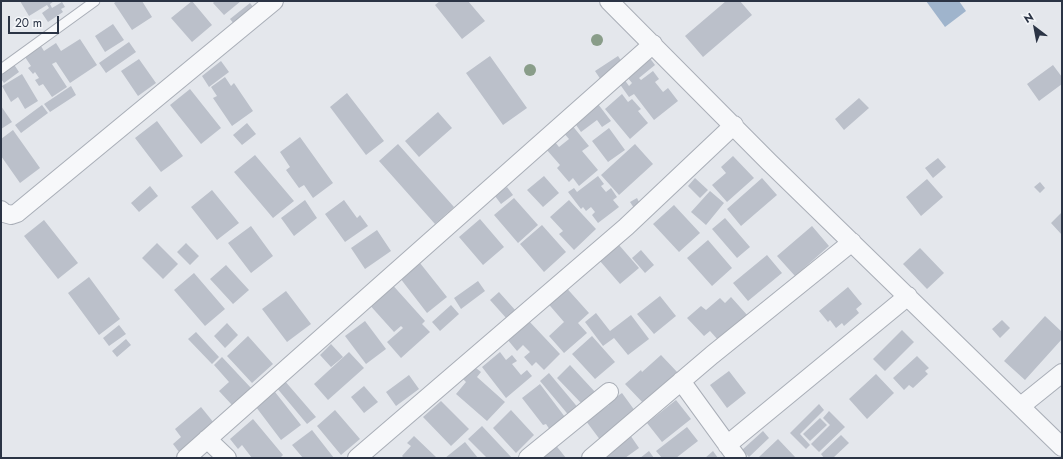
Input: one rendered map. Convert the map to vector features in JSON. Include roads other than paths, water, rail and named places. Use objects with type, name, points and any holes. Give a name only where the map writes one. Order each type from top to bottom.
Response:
[{"type":"street","points":[[1,210],[4,213],[11,215],[17,213],[274,1]]},
{"type":"street","points":[[609,1],[852,242],[1062,447]]},
{"type":"street","points":[[186,458],[653,44]]},
{"type":"street","points":[[357,458],[626,227],[734,125]]},
{"type":"street","points":[[591,458],[682,381],[852,242]]},
{"type":"street","points":[[682,381],[732,451],[908,296]]},
{"type":"street","points":[[1021,406],[1062,373]]},
{"type":"street","points":[[528,458],[609,392]]},
{"type":"street","points":[[207,439],[227,458]]},
{"type":"lane","points":[[1,70],[95,1]]},
{"type":"water","points":[[926,1],[959,1],[966,11],[945,27]]}]
